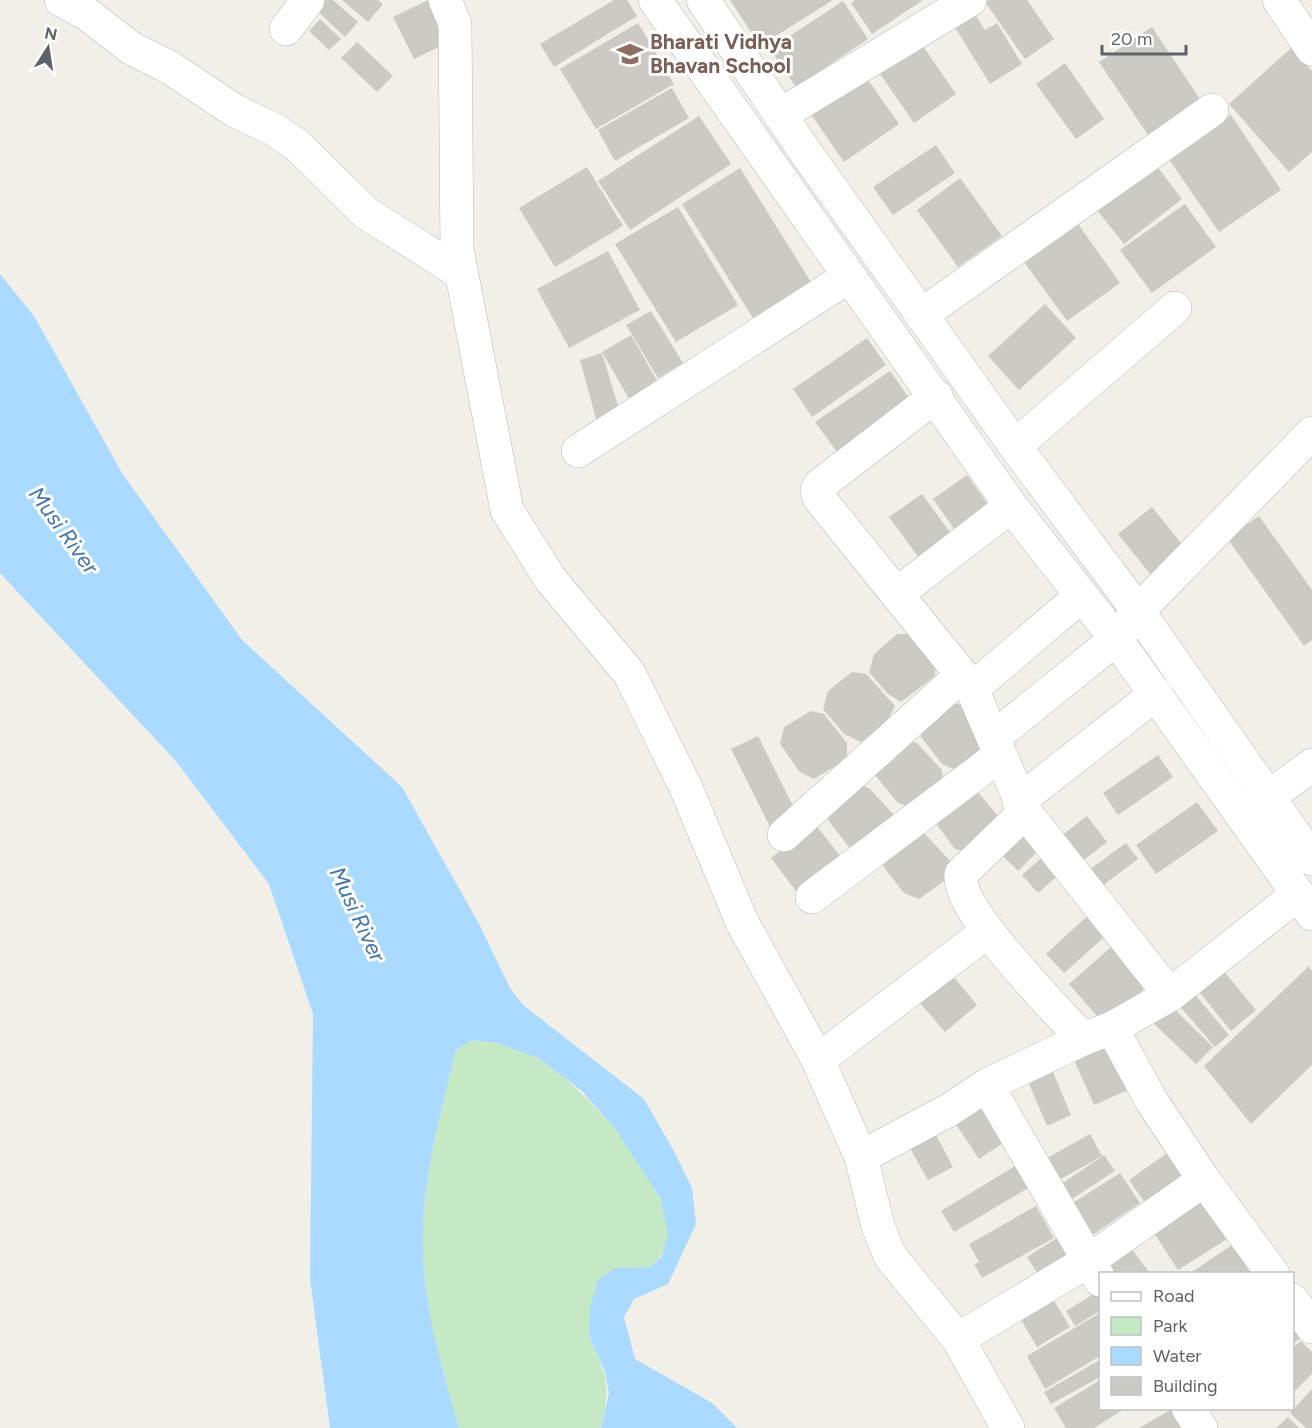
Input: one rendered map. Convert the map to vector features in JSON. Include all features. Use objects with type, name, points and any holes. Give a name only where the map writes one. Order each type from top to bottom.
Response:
[{"type":"street","points":[[61,0],[87,14],[131,48],[169,67],[235,111],[275,130],[297,146],[366,213],[461,273]]},
{"type":"street","points":[[286,29],[308,0]]},
{"type":"street","points":[[445,0],[454,24],[457,249],[507,510],[551,579],[629,673],[686,788],[742,922],[818,1060],[861,1156],[878,1226],[890,1256],[958,1340],[1008,1428]]},
{"type":"street","points":[[655,0],[848,277],[936,396],[1011,507],[1116,639],[1305,904],[1170,995],[1098,1033],[987,1085],[949,1110],[861,1156]]},
{"type":"street","points":[[703,0],[780,115],[921,315],[1138,611],[1267,798],[1312,859]]},
{"type":"street","points":[[780,115],[970,0]]},
{"type":"street","points":[[1279,0],[1312,49]]},
{"type":"street","points":[[921,315],[1212,110]]},
{"type":"street","points":[[578,451],[848,277]]},
{"type":"street","points":[[1015,446],[1176,308]]},
{"type":"street","points":[[936,396],[820,484],[817,490],[819,498],[898,593],[967,682],[1022,807],[1170,995]]},
{"type":"street","points":[[812,897],[996,747],[1116,639],[1138,611],[1312,433]]},
{"type":"street","points":[[898,593],[1011,507]]},
{"type":"street","points":[[784,835],[967,682],[1081,596]]},
{"type":"street","points":[[1156,694],[1022,807],[961,874],[962,888],[987,932],[1098,1033],[1151,1100],[1204,1180],[1272,1272]]},
{"type":"street","points":[[1267,798],[1312,765]]},
{"type":"street","points":[[818,1060],[987,932]]},
{"type":"street","points":[[987,1085],[1094,1271]]},
{"type":"street","points":[[958,1340],[1094,1271],[1204,1180]]},
{"type":"street","points":[[1294,1301],[1312,1327]]},
{"type":"street","points":[[1189,1410],[1201,1428]]},
{"type":"green space","points":[[473,1040],[522,1051],[557,1072],[578,1090],[621,1136],[640,1162],[655,1188],[665,1213],[668,1235],[662,1253],[651,1267],[615,1268],[589,1336],[606,1380],[606,1400],[601,1428],[459,1428],[429,1311],[423,1239],[429,1167],[456,1050]]},
{"type":"water","name":"Musi River","points":[[0,274],[34,316],[122,473],[242,640],[402,787],[479,924],[510,988],[523,1005],[644,1099],[692,1188],[696,1224],[668,1284],[634,1299],[624,1317],[635,1359],[712,1403],[737,1428],[601,1428],[609,1393],[605,1372],[589,1336],[590,1308],[598,1280],[615,1268],[651,1267],[662,1256],[668,1235],[660,1197],[616,1130],[582,1091],[538,1058],[497,1043],[473,1040],[456,1050],[429,1167],[423,1239],[429,1311],[459,1428],[330,1428],[310,1279],[313,1014],[269,884],[175,760],[0,573]]},
{"type":"building","points":[[323,0],[333,0],[358,22],[345,37],[315,9]]},
{"type":"building","points":[[342,0],[378,0],[383,4],[368,22]]},
{"type":"building","points":[[431,0],[451,41],[414,59],[393,17]]},
{"type":"building","points":[[614,0],[627,0],[637,16],[554,67],[540,44]]},
{"type":"building","points":[[730,0],[833,0],[760,46]]},
{"type":"building","points":[[855,0],[923,0],[872,34],[851,3]]},
{"type":"building","points":[[988,0],[1027,0],[1054,39],[1025,59],[985,2]]},
{"type":"building","points":[[843,1],[868,39],[796,87],[770,49]]},
{"type":"building","points":[[971,8],[985,30],[997,23],[1022,64],[990,84],[951,21]]},
{"type":"building","points":[[320,19],[341,39],[329,50],[309,31]]},
{"type":"building","points":[[638,23],[674,84],[596,129],[560,69]]},
{"type":"building","points":[[1152,27],[1205,107],[1152,141],[1099,62]]},
{"type":"building","points":[[918,39],[956,94],[914,123],[876,68]]},
{"type":"building","points":[[357,42],[393,76],[377,92],[341,58]]},
{"type":"building","points":[[1291,48],[1312,71],[1312,152],[1289,172],[1229,104]]},
{"type":"building","points":[[1065,63],[1104,119],[1076,139],[1036,84]]},
{"type":"building","points":[[866,77],[899,124],[844,162],[811,114]]},
{"type":"building","points":[[672,88],[689,118],[615,161],[598,130]]},
{"type":"building","points":[[1231,115],[1281,190],[1219,232],[1168,158]]},
{"type":"building","points":[[699,116],[731,164],[630,230],[598,181]]},
{"type":"building","points":[[936,145],[955,173],[893,215],[873,187]]},
{"type":"building","points":[[1155,164],[1182,199],[1124,244],[1097,210]]},
{"type":"building","points":[[587,167],[623,226],[555,267],[519,208]]},
{"type":"building","points":[[740,168],[811,282],[753,318],[682,204]]},
{"type":"building","points":[[960,178],[1002,236],[958,267],[917,210]]},
{"type":"building","points":[[1185,204],[1216,247],[1152,293],[1120,250]]},
{"type":"building","points":[[678,207],[738,305],[676,342],[615,244]]},
{"type":"building","points":[[1076,221],[1120,283],[1067,321],[1022,259]]},
{"type":"building","points":[[608,251],[640,310],[569,348],[537,289]]},
{"type":"building","points":[[1045,304],[1076,338],[1019,390],[988,356]]},
{"type":"building","points":[[651,311],[683,363],[658,378],[626,325]]},
{"type":"building","points":[[631,335],[664,393],[635,409],[602,352]]},
{"type":"building","points":[[867,338],[886,365],[812,417],[793,389]]},
{"type":"building","points":[[602,353],[622,419],[598,426],[580,360]]},
{"type":"building","points":[[890,371],[914,405],[840,456],[815,422]]},
{"type":"building","points":[[967,475],[989,506],[955,530],[933,499]]},
{"type":"building","points":[[922,494],[952,535],[919,558],[889,517]]},
{"type":"building","points":[[1152,507],[1185,548],[1151,575],[1118,534]]},
{"type":"building","points":[[1259,516],[1312,590],[1312,640],[1304,646],[1227,538]]},
{"type":"building","points":[[897,634],[912,634],[936,661],[935,676],[901,702],[888,694],[869,672],[874,654]]},
{"type":"building","points":[[852,672],[866,674],[895,706],[887,722],[861,742],[844,734],[823,709],[828,691]]},
{"type":"building","points":[[950,702],[962,705],[988,748],[957,770],[942,764],[921,737],[923,720]]},
{"type":"building","points":[[811,711],[824,714],[847,743],[847,759],[814,779],[800,772],[780,744],[784,727]]},
{"type":"building","points":[[758,736],[797,814],[770,827],[731,749]]},
{"type":"building","points":[[904,740],[917,743],[942,770],[943,786],[911,808],[897,802],[875,775]]},
{"type":"building","points":[[1158,755],[1173,777],[1118,815],[1103,793]]},
{"type":"building","points":[[856,784],[869,788],[894,815],[863,853],[849,847],[828,820],[830,802]]},
{"type":"building","points":[[978,792],[1002,821],[968,853],[955,849],[935,822]]},
{"type":"building","points":[[1197,802],[1218,831],[1156,874],[1136,845]]},
{"type":"building","points":[[1087,816],[1107,842],[1076,866],[1056,840]]},
{"type":"building","points":[[815,824],[844,861],[799,895],[771,858]]},
{"type":"building","points":[[1021,828],[1041,848],[1018,871],[998,851]]},
{"type":"building","points":[[912,830],[925,834],[950,861],[950,877],[919,899],[904,893],[883,866],[886,848]]},
{"type":"building","points":[[1126,843],[1138,859],[1098,889],[1086,872]]},
{"type":"building","points":[[1047,853],[1064,870],[1038,893],[1022,875]]},
{"type":"building","points":[[1093,911],[1111,931],[1064,973],[1046,954]]},
{"type":"building","points":[[1119,940],[1154,980],[1104,1024],[1069,984]]},
{"type":"building","points":[[1309,966],[1312,971],[1312,1065],[1251,1124],[1204,1066]]},
{"type":"building","points":[[1221,968],[1256,1010],[1231,1031],[1196,988]]},
{"type":"building","points":[[953,976],[977,1005],[945,1032],[920,1003]]},
{"type":"building","points":[[1192,991],[1229,1035],[1215,1047],[1178,1004]]},
{"type":"building","points":[[1167,1002],[1213,1047],[1196,1064],[1150,1020]]},
{"type":"building","points":[[1112,1035],[1135,1087],[1094,1105],[1071,1053]]},
{"type":"building","points":[[1048,1060],[1071,1115],[1047,1126],[1023,1070]]},
{"type":"building","points":[[982,1105],[1006,1141],[979,1159],[955,1123]]},
{"type":"building","points":[[933,1129],[953,1167],[928,1180],[907,1143]]},
{"type":"building","points":[[1090,1134],[1102,1156],[1052,1184],[1040,1162]]},
{"type":"building","points":[[1170,1151],[1189,1178],[1148,1207],[1129,1180]]},
{"type":"building","points":[[1104,1155],[1115,1171],[1064,1204],[1054,1189]]},
{"type":"building","points":[[1020,1163],[1033,1185],[954,1232],[941,1211]]},
{"type":"building","points":[[1120,1173],[1140,1203],[1089,1237],[1068,1206]]},
{"type":"building","points":[[1200,1199],[1227,1239],[1178,1270],[1152,1230]]},
{"type":"building","points":[[1036,1206],[1054,1238],[982,1278],[974,1264],[979,1262],[969,1244]]},
{"type":"building","points":[[1060,1236],[1074,1258],[1041,1279],[1027,1257]]},
{"type":"building","points":[[1129,1245],[1149,1272],[1107,1272],[1102,1265]]},
{"type":"building","points":[[1232,1245],[1250,1272],[1192,1272]]},
{"type":"building","points":[[1099,1291],[1099,1312],[1075,1326],[1066,1311]]},
{"type":"building","points":[[1050,1294],[1070,1327],[1037,1347],[1017,1313]]},
{"type":"building","points":[[1099,1314],[1099,1357],[1045,1389],[1027,1356]]},
{"type":"building","points":[[1294,1329],[1301,1338],[1294,1343]]},
{"type":"building","points":[[1301,1341],[1312,1352],[1312,1374],[1294,1392],[1294,1347]]},
{"type":"building","points":[[1099,1361],[1099,1378],[1051,1404],[1044,1392]]},
{"type":"building","points":[[1099,1381],[1099,1410],[1123,1410],[1094,1428],[1066,1428],[1054,1408]]},
{"type":"building","points":[[1312,1389],[1312,1428],[1306,1428],[1290,1413]]},
{"type":"building","points":[[1170,1410],[1175,1410],[1186,1428],[1139,1428]]},
{"type":"building","points":[[1288,1417],[1299,1428],[1276,1428]]},
{"type":"place","name":"Bharati Vidhya Bhavan School","points":[[630,54]]}]
